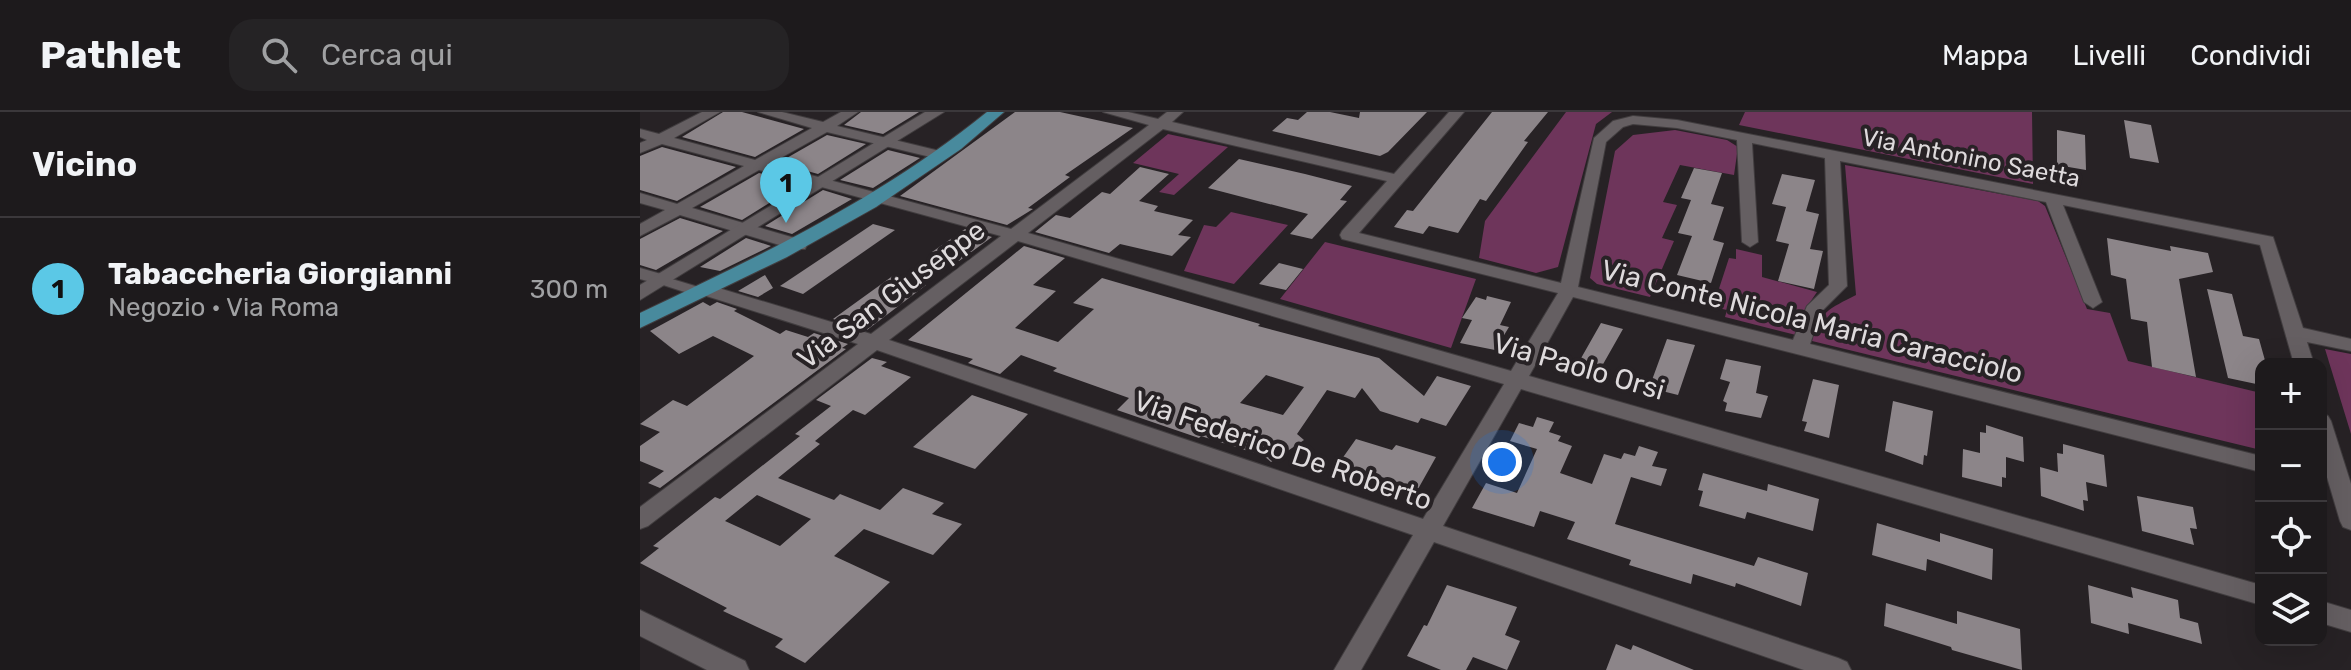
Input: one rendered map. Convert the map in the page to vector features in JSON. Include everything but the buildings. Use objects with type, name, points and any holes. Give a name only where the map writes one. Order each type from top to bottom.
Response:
[{"type":"main road","points":[[640,321],[799,245],[878,199],[943,156],[996,112]]},
{"type":"street","points":[[640,149],[713,112]]},
{"type":"street","points":[[765,112],[943,156]]},
{"type":"street","points":[[640,231],[851,112]]},
{"type":"street","points":[[640,294],[936,112]]},
{"type":"street","points":[[1110,112],[1158,117],[1397,179],[1457,112]]},
{"type":"street","name":"Via San Giuseppe","points":[[640,520],[1015,235],[1158,117]]},
{"type":"street","points":[[1347,670],[1568,291],[1599,141],[1620,118]]},
{"type":"street","name":"Via Antonino Saetta","points":[[1620,118],[1744,137],[2267,241],[2295,333]]},
{"type":"street","name":"Via Paolo Orsi","points":[[640,133],[1015,235],[2255,593]]},
{"type":"street","points":[[1744,137],[1750,242]]},
{"type":"street","points":[[1799,348],[1813,310],[1838,286],[1832,155]]},
{"type":"street","name":"Via Conte Nicola Maria Caracciolo","points":[[1397,179],[1348,235],[2255,462]]},
{"type":"street","points":[[640,198],[799,245]]},
{"type":"street","points":[[2052,198],[2093,302]]},
{"type":"street","points":[[640,273],[703,291]]},
{"type":"street","name":"Via Federico De Roberto","points":[[703,291],[874,342],[1838,670]]},
{"type":"street","points":[[2302,358],[2295,333],[2351,345]]},
{"type":"street","points":[[2322,430],[2330,482],[2351,521]]},
{"type":"street","points":[[2327,614],[2351,621]]},
{"type":"street","points":[[640,622],[735,670]]},
{"type":"shaded area","points":[[1566,112],[1612,112],[1596,124],[1558,267],[1536,273],[1479,258],[1485,221]]},
{"type":"shaded area","points":[[1745,112],[2032,112],[2033,184],[1739,125]]},
{"type":"shaded area","points":[[1675,130],[1727,140],[1738,147],[1734,175],[1680,165],[1663,202],[1677,205],[1662,238],[1674,241],[1650,297],[1597,284],[1590,278],[1615,151],[1633,135]]},
{"type":"shaded area","points":[[1168,134],[1228,147],[1174,195],[1159,192],[1179,174],[1133,163]]},
{"type":"shaded area","points":[[1845,165],[2038,201],[2045,206],[2087,309],[2110,313],[2128,361],[2255,392],[2255,449],[1812,341],[1822,317],[1856,295]]},
{"type":"shaded area","points":[[1231,212],[1288,225],[1234,284],[1184,271],[1204,225],[1216,227]]},
{"type":"shaded area","points":[[1325,242],[1476,279],[1451,348],[1280,299]]},
{"type":"shaded area","points":[[1736,249],[1762,255],[1762,277],[1817,292],[1802,314],[1796,335],[1725,317],[1727,310],[1713,307],[1729,258],[1736,259]]},
{"type":"shaded area","points":[[2325,349],[2351,354],[2351,434]]},
{"type":"place","name":"Tabaccheria Giorgianni","points":[[786,223]]}]
